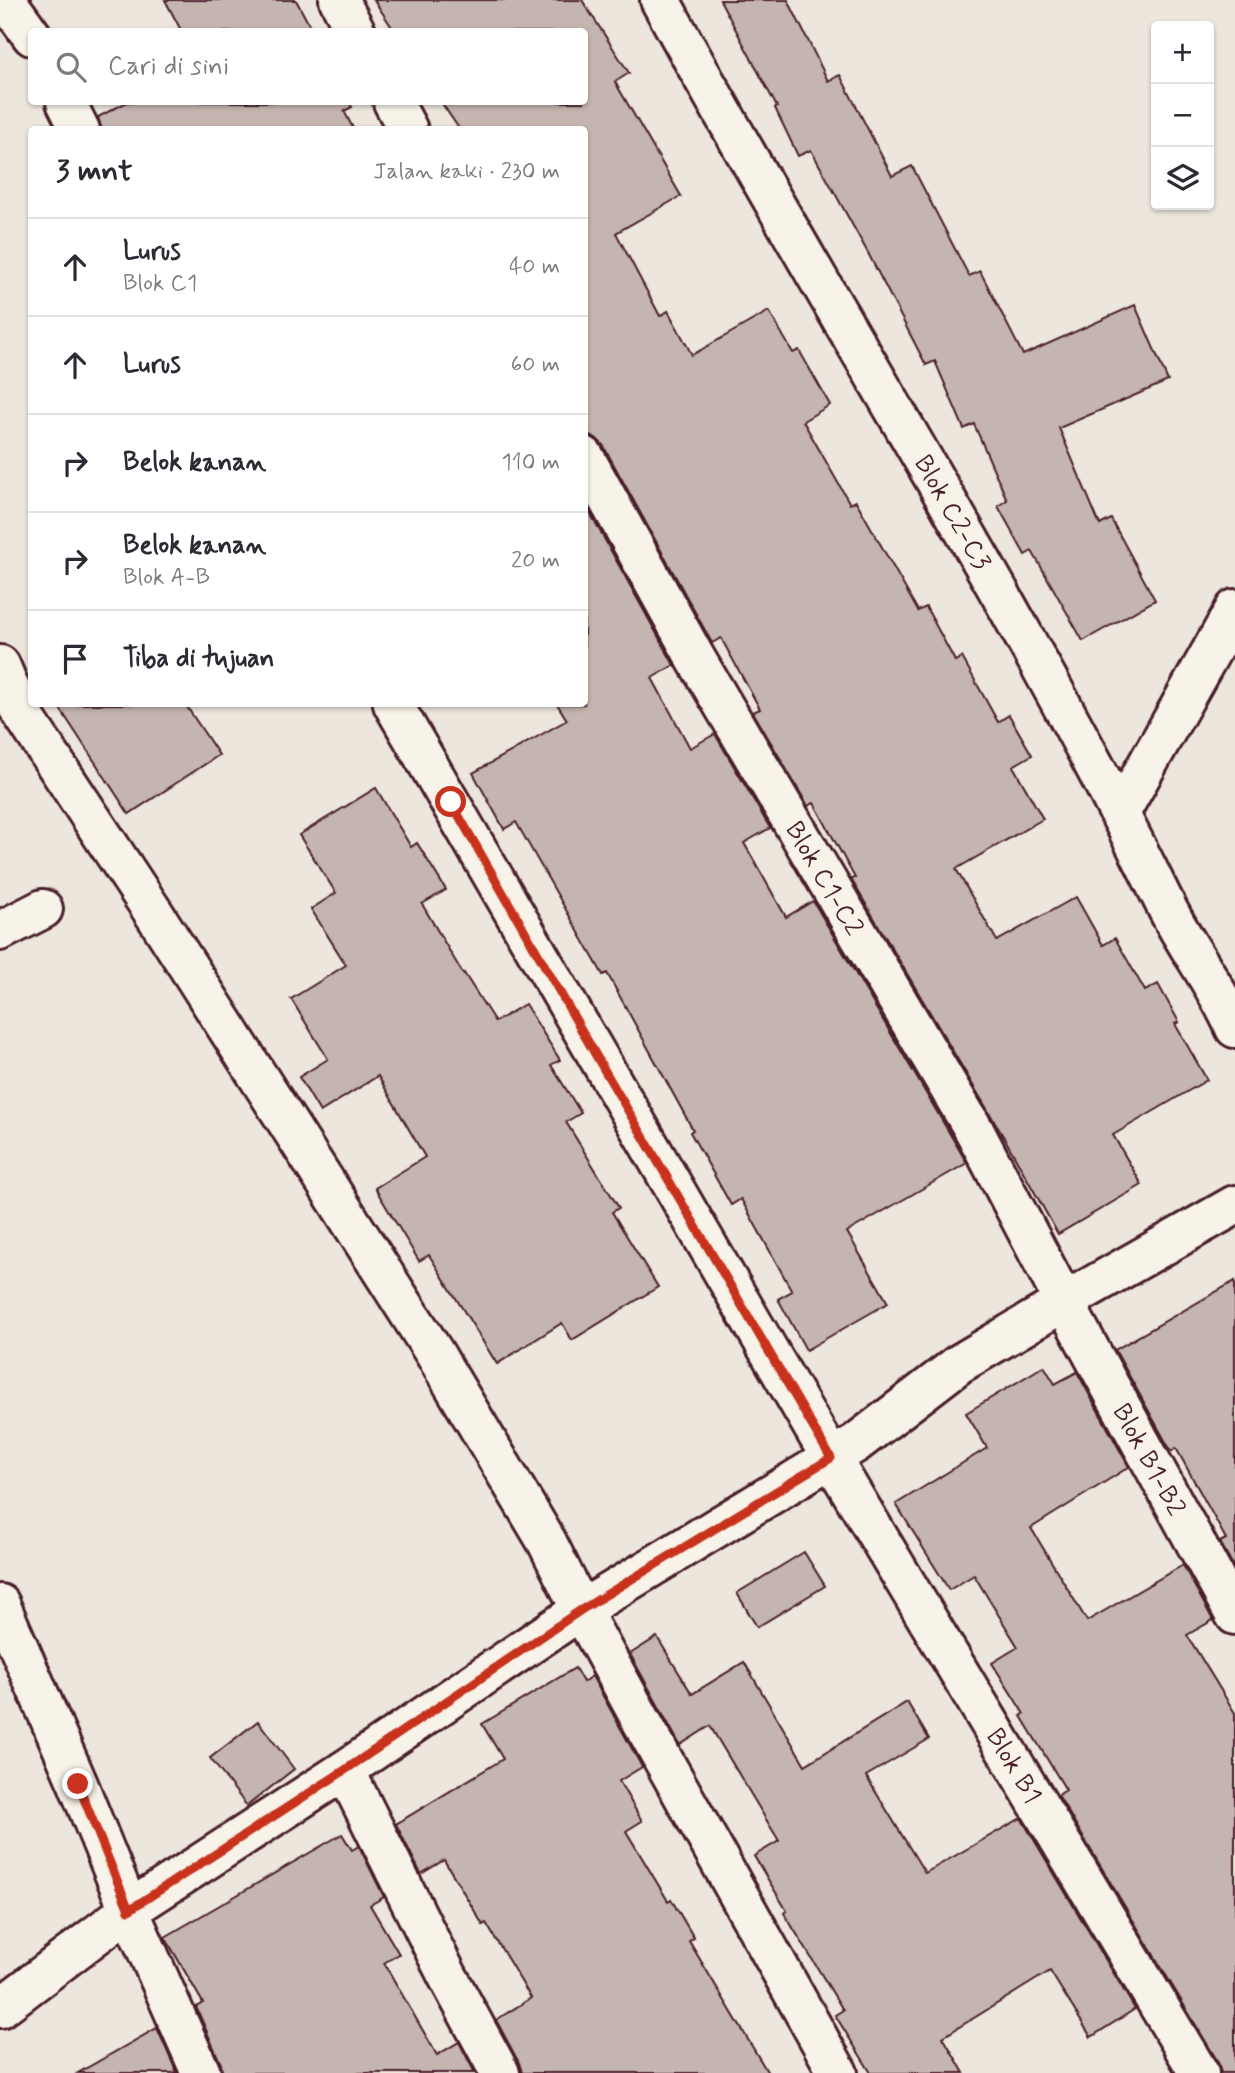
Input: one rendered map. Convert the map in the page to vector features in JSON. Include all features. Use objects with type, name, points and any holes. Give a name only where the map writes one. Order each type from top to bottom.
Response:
[{"type":"street","points":[[6,0],[28,30]]},
{"type":"street","points":[[339,0],[354,28]]},
{"type":"street","name":"Blok C2-C3","points":[[660,0],[772,200],[954,511],[1120,813],[1169,912],[1225,1004],[1235,1028]]},
{"type":"street","points":[[68,105],[78,126]]},
{"type":"street","points":[[395,105],[406,126]]},
{"type":"street","name":"Blok C1-C2","points":[[588,463],[696,659],[974,1130],[1064,1302]]},
{"type":"street","points":[[1120,813],[1235,609]]},
{"type":"street","points":[[0,665],[19,707],[435,1354],[547,1542],[581,1610],[838,2073]]},
{"type":"street","name":"Blok B1","points":[[395,707],[831,1458],[1199,2073]]},
{"type":"street","points":[[0,931],[43,909]]},
{"type":"street","points":[[0,2008],[129,1910],[345,1770],[581,1610],[856,1443],[959,1364],[1235,1205]]},
{"type":"street","name":"Blok B1-B2","points":[[1064,1302],[1235,1615]]},
{"type":"street","points":[[0,1604],[201,2073]]},
{"type":"street","points":[[345,1770],[447,1975],[500,2073]]},
{"type":"building","points":[[165,0],[296,0],[311,28],[180,28]]},
{"type":"building","points":[[374,0],[582,0],[629,73],[615,82],[681,196],[616,233],[660,316],[668,311],[692,355],[769,311],[793,353],[799,350],[830,405],[803,421],[850,504],[856,501],[918,611],[926,607],[955,661],[962,657],[998,722],[1009,715],[1032,755],[1013,766],[1043,819],[956,869],[997,941],[1076,897],[1103,945],[1115,938],[1145,991],[1158,984],[1179,1022],[1175,1024],[1207,1080],[1113,1135],[1142,1185],[1058,1234],[851,879],[855,878],[814,803],[808,806],[753,712],[760,709],[721,638],[712,643],[603,445],[588,435],[588,126],[457,126],[443,105],[588,105],[588,28],[392,28]]},
{"type":"building","points":[[720,0],[788,0],[828,81],[840,75],[892,176],[912,166],[969,276],[980,271],[1023,355],[1135,305],[1168,381],[1059,428],[1100,525],[1111,519],[1155,600],[1083,641],[1032,551],[1025,555],[998,506],[1007,500],[974,424],[964,429],[935,361],[926,365],[811,150],[798,156],[775,108],[777,107]]},
{"type":"building","points":[[121,105],[352,107],[344,111],[352,126],[101,126],[98,117]]},
{"type":"building","points":[[588,509],[674,665],[652,678],[690,748],[715,734],[770,828],[744,843],[786,917],[813,901],[967,1163],[847,1232],[888,1303],[806,1350],[778,1299],[792,1291],[741,1199],[731,1205],[607,973],[603,975],[516,822],[504,829],[473,773],[567,720],[559,707],[588,707]]},
{"type":"building","points":[[59,707],[187,707],[219,755],[129,814]]},
{"type":"building","points":[[376,788],[411,847],[417,843],[446,890],[422,904],[495,1022],[525,1004],[560,1060],[551,1065],[581,1113],[566,1122],[619,1208],[612,1212],[658,1287],[572,1340],[562,1323],[497,1364],[429,1255],[419,1261],[375,1188],[425,1157],[378,1076],[320,1112],[299,1077],[328,1059],[291,999],[346,965],[311,909],[336,893],[299,835]]},
{"type":"building","points":[[1235,1281],[1235,1569],[1220,1542],[1226,1539],[1176,1448],[1172,1451],[1167,1444],[1115,1350]]},
{"type":"building","points":[[1044,1366],[1055,1384],[1077,1372],[1129,1467],[1031,1528],[1087,1621],[1183,1565],[1213,1620],[1187,1635],[1235,1713],[1235,2073],[1221,2073],[1218,2062],[1058,1795],[1066,1790],[992,1663],[1018,1647],[974,1575],[949,1590],[896,1504],[987,1448],[966,1413]]},
{"type":"building","points":[[804,1552],[825,1586],[757,1627],[737,1593]]},
{"type":"building","points":[[657,1637],[692,1694],[744,1662],[805,1765],[907,1702],[929,1739],[866,1776],[925,1873],[1021,1818],[1135,2009],[1091,2037],[1050,1971],[943,2037],[964,2073],[871,2073],[835,2015],[843,2010],[784,1913],[787,1911],[754,1856],[779,1841],[710,1726],[680,1745],[630,1654]]},
{"type":"building","points":[[575,1668],[583,1682],[592,1676],[642,1767],[619,1781],[642,1821],[626,1831],[694,1938],[689,1941],[768,2073],[522,2073],[496,2020],[531,1998],[444,1860],[421,1874],[396,1824],[503,1759],[482,1724]]},
{"type":"building","points":[[258,1721],[294,1769],[247,1806],[210,1758]]},
{"type":"building","points":[[342,1834],[352,1850],[359,1846],[384,1897],[370,1905],[399,1954],[384,1963],[437,2055],[459,2042],[475,2073],[222,2073],[221,2064],[196,2007],[203,2003],[165,1937]]},
{"type":"building","points":[[157,2028],[177,2073],[78,2073]]},
{"type":"route","points":[[78,1784],[129,1910],[345,1770],[581,1610],[831,1458],[451,802]]}]
